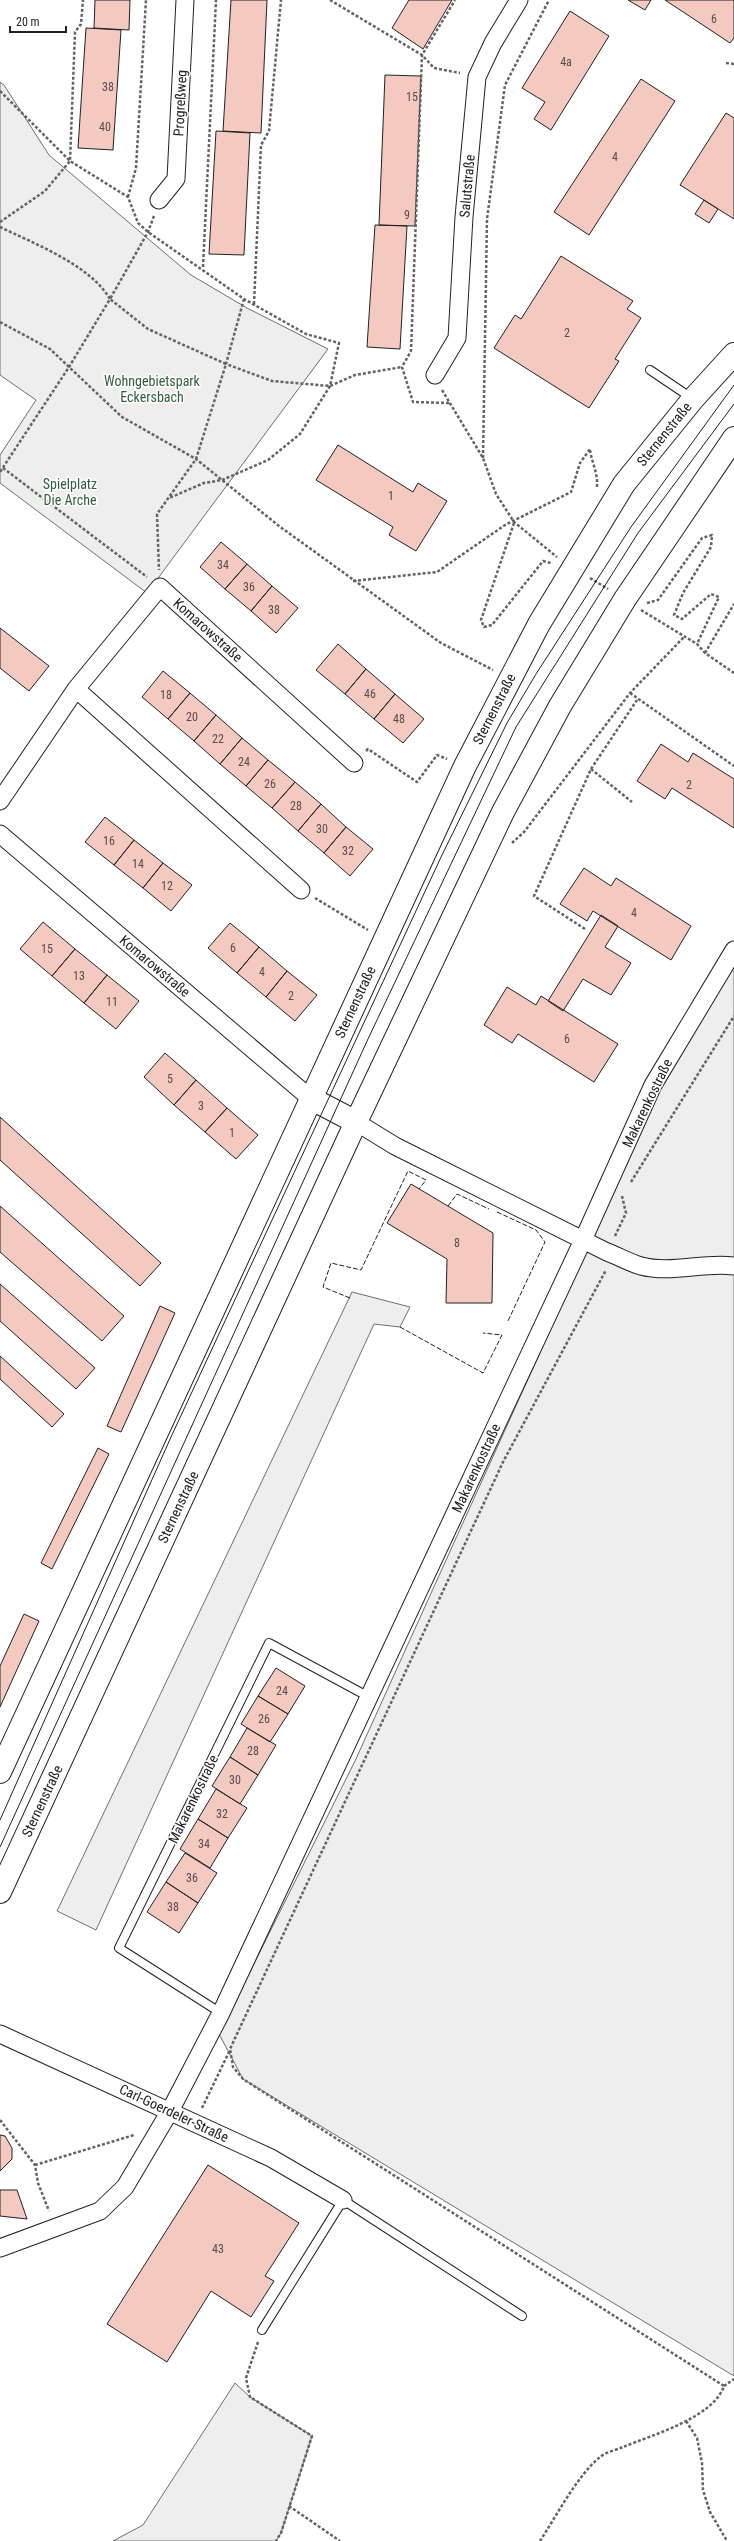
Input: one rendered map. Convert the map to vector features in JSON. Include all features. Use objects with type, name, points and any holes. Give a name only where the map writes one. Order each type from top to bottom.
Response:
[{"type":"street","name":"Progreßweg","points":[[160,200],[176,179],[185,0]]},
{"type":"street","name":"Salutstraße","points":[[434,375],[457,338],[464,217],[478,77],[493,43],[519,0]]},
{"type":"street","name":"Sternenstraße","points":[[0,1772],[310,1098],[465,766],[510,679],[539,624],[624,484],[693,399],[734,354]]},
{"type":"street","name":"Sternenstraße","points":[[0,1892],[356,1122],[503,812],[560,706],[625,599],[734,438]]},
{"type":"street","name":"Komarowstraße","points":[[0,801],[76,689],[160,587],[354,763]]},
{"type":"street","points":[[76,689],[301,890]]},
{"type":"street","name":"Komarowstraße","points":[[0,834],[310,1098]]},
{"type":"street","name":"Makarenkostraße","points":[[0,2248],[55,2229],[100,2211],[120,2192],[170,2111],[221,2013],[584,1240],[653,1085],[734,950]]},
{"type":"street","points":[[310,1098],[356,1122],[395,1146],[607,1252],[641,1266],[666,1268],[716,1264],[734,1266]]},
{"type":"street","name":"Carl-Goerdeler-Straße","points":[[0,2034],[271,2158],[344,2200]]},
{"type":"lane","points":[[650,370],[693,399]]},
{"type":"lane","name":"Makarenkostraße","points":[[221,2013],[119,1948],[269,1643],[369,1697]]},
{"type":"lane","points":[[262,2330],[344,2200],[522,2316]]},
{"type":"path","points":[[0,222],[45,191],[70,161],[75,32],[82,24],[83,0]]},
{"type":"path","points":[[146,0],[136,168],[128,197],[138,223],[148,232],[203,268],[244,299],[306,334],[339,343],[330,386],[300,434],[268,460],[222,480],[204,483],[168,499]]},
{"type":"path","points":[[203,268],[216,0]]},
{"type":"path","points":[[254,304],[261,145],[269,131],[281,0]]},
{"type":"path","points":[[330,0],[422,55],[434,68],[478,77]]},
{"type":"path","points":[[449,403],[413,402],[402,367],[411,351],[422,55],[455,0]]},
{"type":"path","points":[[483,458],[487,219],[505,85],[549,0]]},
{"type":"path","points":[[726,63],[734,64]]},
{"type":"path","points":[[0,91],[70,161],[128,197]]},
{"type":"path","points":[[0,472],[69,367],[110,299],[148,232],[160,200]]},
{"type":"path","points":[[0,227],[64,259],[104,288],[110,299],[148,329],[226,364],[272,381],[330,386],[355,375],[402,367]]},
{"type":"path","points":[[160,587],[157,514],[196,459],[226,364],[244,299]]},
{"type":"path","points":[[0,322],[50,349],[122,417],[196,459],[353,581],[441,643],[510,679]]},
{"type":"path","points":[[434,375],[449,403],[483,458],[496,494],[514,522],[555,555],[550,564],[543,561],[492,625],[484,627],[482,620],[514,522]]},
{"type":"path","points":[[353,581],[437,572],[505,525],[514,522],[571,492],[580,463],[590,449],[592,461],[598,475],[597,493],[602,518]]},
{"type":"path","points":[[3,468],[160,587]]},
{"type":"path","points":[[697,644],[719,597],[712,594],[682,619],[674,615],[683,593],[711,546],[712,535],[702,538],[658,600],[647,602],[639,609],[697,644],[704,653],[734,673]]},
{"type":"path","points":[[574,568],[625,599]]},
{"type":"path","points":[[704,653],[734,604]]},
{"type":"path","points":[[507,846],[524,832],[630,693],[684,637]]},
{"type":"path","points":[[630,693],[637,700],[734,766]]},
{"type":"path","points":[[585,929],[534,896],[591,769],[637,700]]},
{"type":"path","points":[[354,763],[368,749],[417,782],[437,755],[465,766]]},
{"type":"path","points":[[591,769],[632,802]]},
{"type":"path","points":[[301,890],[385,940]]},
{"type":"path","points":[[195,2123],[503,1462],[609,1264],[607,1252],[626,1213],[622,1195],[734,1016]]},
{"type":"path","points":[[230,2049],[233,2067],[243,2079],[724,2386]]},
{"type":"path","points":[[0,2120],[35,2165],[38,2183],[55,2229]]},
{"type":"path","points":[[35,2165],[159,2128]]},
{"type":"path","points":[[262,2330],[246,2378],[250,2397],[312,2436],[281,2533],[276,2541]]},
{"type":"path","points":[[540,2541],[586,2471],[601,2456],[686,2421],[704,2410],[721,2396],[724,2386],[734,2379]]},
{"type":"path","points":[[686,2421],[697,2438],[702,2463],[703,2490],[710,2512],[727,2541]]},
{"type":"path","points":[[290,2506],[340,2541]]},
{"type":"green space","name":"Wohngebietspark Eckersbach","points":[[0,82],[4,85],[49,155],[191,275],[247,308],[328,349],[147,593],[0,483],[0,455],[36,400],[0,375]]},
{"type":"green space","points":[[734,964],[734,2376],[243,2079],[219,2034],[355,1761],[670,1066]]},
{"type":"green space","points":[[352,1292],[410,1307],[400,1327],[374,1324],[96,1930],[57,1911]]},
{"type":"green space","points":[[235,2383],[250,2397],[312,2436],[281,2533],[276,2541],[113,2541],[143,2525]]},
{"type":"building","points":[[95,0],[130,0],[129,30],[94,28]]},
{"type":"building","points":[[231,0],[267,0],[261,133],[223,131]]},
{"type":"building","points":[[409,0],[452,0],[423,49],[392,28]]},
{"type":"building","points":[[628,0],[651,0],[645,10]]},
{"type":"building","points":[[665,0],[734,0],[734,38],[730,43]]},
{"type":"building","points":[[570,11],[609,36],[551,130],[534,119],[545,102],[522,88]]},
{"type":"building","points":[[86,28],[121,30],[113,150],[78,148]]},
{"type":"building","points":[[385,75],[421,76],[415,226],[379,225]]},
{"type":"building","points":[[641,79],[675,101],[589,235],[554,212]]},
{"type":"building","points":[[726,113],[734,118],[734,219],[680,185]]},
{"type":"building","points":[[216,131],[250,133],[244,255],[209,254]]},
{"type":"building","points":[[704,200],[718,209],[709,223],[695,214]]},
{"type":"building","points":[[375,225],[407,226],[400,349],[367,347]]},
{"type":"building","points":[[561,256],[633,301],[627,309],[641,318],[615,359],[619,361],[589,408],[494,348],[515,315],[521,319]]},
{"type":"building","points":[[338,445],[413,492],[418,483],[447,501],[416,551],[389,535],[393,527],[316,480]]},
{"type":"building","points":[[221,542],[247,564],[225,589],[200,567]]},
{"type":"building","points":[[247,564],[272,586],[251,611],[225,589]]},
{"type":"building","points":[[272,586],[298,608],[276,633],[251,611]]},
{"type":"building","points":[[0,628],[49,666],[29,691],[0,668]]},
{"type":"building","points":[[338,644],[366,669],[345,694],[316,670]]},
{"type":"building","points":[[366,669],[395,694],[374,719],[345,694]]},
{"type":"building","points":[[163,671],[190,693],[168,719],[142,697]]},
{"type":"building","points":[[190,693],[216,715],[194,741],[168,719]]},
{"type":"building","points":[[395,694],[424,719],[403,743],[374,719]]},
{"type":"building","points":[[216,715],[242,738],[220,764],[194,741]]},
{"type":"building","points":[[242,738],[268,760],[246,786],[220,764]]},
{"type":"building","points":[[661,744],[688,762],[693,753],[734,779],[734,828],[672,788],[665,799],[637,781]]},
{"type":"building","points":[[268,760],[295,782],[272,808],[246,786]]},
{"type":"building","points":[[295,782],[321,804],[298,831],[272,808]]},
{"type":"building","points":[[321,804],[346,827],[324,853],[298,831]]},
{"type":"building","points":[[105,817],[134,840],[114,865],[85,842]]},
{"type":"building","points":[[346,827],[373,849],[350,876],[324,853]]},
{"type":"building","points":[[134,840],[163,863],[143,888],[114,865]]},
{"type":"building","points":[[163,863],[192,885],[171,911],[143,888]]},
{"type":"building","points":[[584,868],[611,886],[616,878],[691,926],[671,960],[593,911],[587,921],[560,904]]},
{"type":"building","points":[[601,915],[618,926],[605,947],[631,963],[611,995],[583,979],[563,1011],[548,1001]]},
{"type":"building","points":[[43,922],[75,949],[52,976],[20,949]]},
{"type":"building","points":[[230,923],[259,947],[237,973],[208,948]]},
{"type":"building","points":[[259,947],[287,971],[266,997],[237,973]]},
{"type":"building","points":[[75,949],[107,975],[84,1003],[52,976]]},
{"type":"building","points":[[287,971],[317,995],[295,1021],[266,997]]},
{"type":"building","points":[[107,975],[139,1001],[116,1029],[84,1003]]},
{"type":"building","points":[[507,987],[536,1005],[541,996],[618,1044],[594,1082],[518,1034],[512,1043],[484,1025]]},
{"type":"building","points":[[165,1053],[196,1080],[174,1105],[144,1077]]},
{"type":"building","points":[[196,1080],[227,1108],[205,1132],[174,1105]]},
{"type":"building","points":[[227,1108],[258,1135],[236,1159],[205,1132]]},
{"type":"building","points":[[0,1117],[161,1263],[140,1286],[0,1160]]},
{"type":"building","points":[[411,1184],[493,1233],[492,1303],[446,1303],[447,1259],[387,1223]]},
{"type":"building","points":[[0,1206],[124,1316],[102,1341],[0,1252]]},
{"type":"building","points":[[0,1284],[95,1368],[76,1389],[0,1321]]},
{"type":"building","points":[[160,1306],[175,1313],[121,1432],[107,1426]]},
{"type":"building","points":[[0,1356],[64,1414],[52,1427],[0,1379]]},
{"type":"building","points":[[98,1448],[109,1454],[52,1569],[41,1563]]},
{"type":"building","points":[[24,1614],[39,1621],[0,1707],[0,1666]]},
{"type":"building","points":[[276,1668],[305,1686],[288,1714],[258,1696]]},
{"type":"building","points":[[258,1696],[288,1714],[270,1742],[241,1724]]},
{"type":"building","points":[[247,1728],[276,1745],[258,1775],[230,1757]]},
{"type":"building","points":[[230,1757],[258,1775],[240,1804],[212,1786]]},
{"type":"building","points":[[216,1789],[247,1808],[228,1838],[198,1819]]},
{"type":"building","points":[[198,1819],[228,1838],[210,1868],[180,1849]]},
{"type":"building","points":[[185,1853],[217,1873],[198,1903],[166,1882]]},
{"type":"building","points":[[166,1882],[198,1903],[179,1933],[147,1912]]},
{"type":"building","points":[[0,2135],[5,2136],[12,2148],[12,2159],[0,2171]]},
{"type":"building","points":[[208,2165],[299,2223],[265,2276],[274,2281],[251,2317],[211,2291],[167,2362],[107,2324]]},
{"type":"building","points":[[0,2190],[17,2190],[27,2219],[0,2216]]},
{"type":"tram line","points":[[0,1820],[171,1437],[442,855],[507,723],[536,674],[631,527],[734,385]]},
{"type":"tram line","points":[[0,1847],[368,1039],[516,727],[638,533],[734,404]]},
{"type":"fence","points":[[350,1298],[323,1287],[331,1263],[361,1270],[408,1171],[426,1180],[419,1189]]},
{"type":"fence","points":[[448,1206],[457,1194],[489,1209]]},
{"type":"fence","points":[[497,1212],[536,1230],[545,1242],[508,1321]]},
{"type":"fence","points":[[400,1327],[483,1373],[502,1335],[483,1333]]},
{"type":"park label","name":"Spielplatz Die Arche","points":[[70,492]]}]
